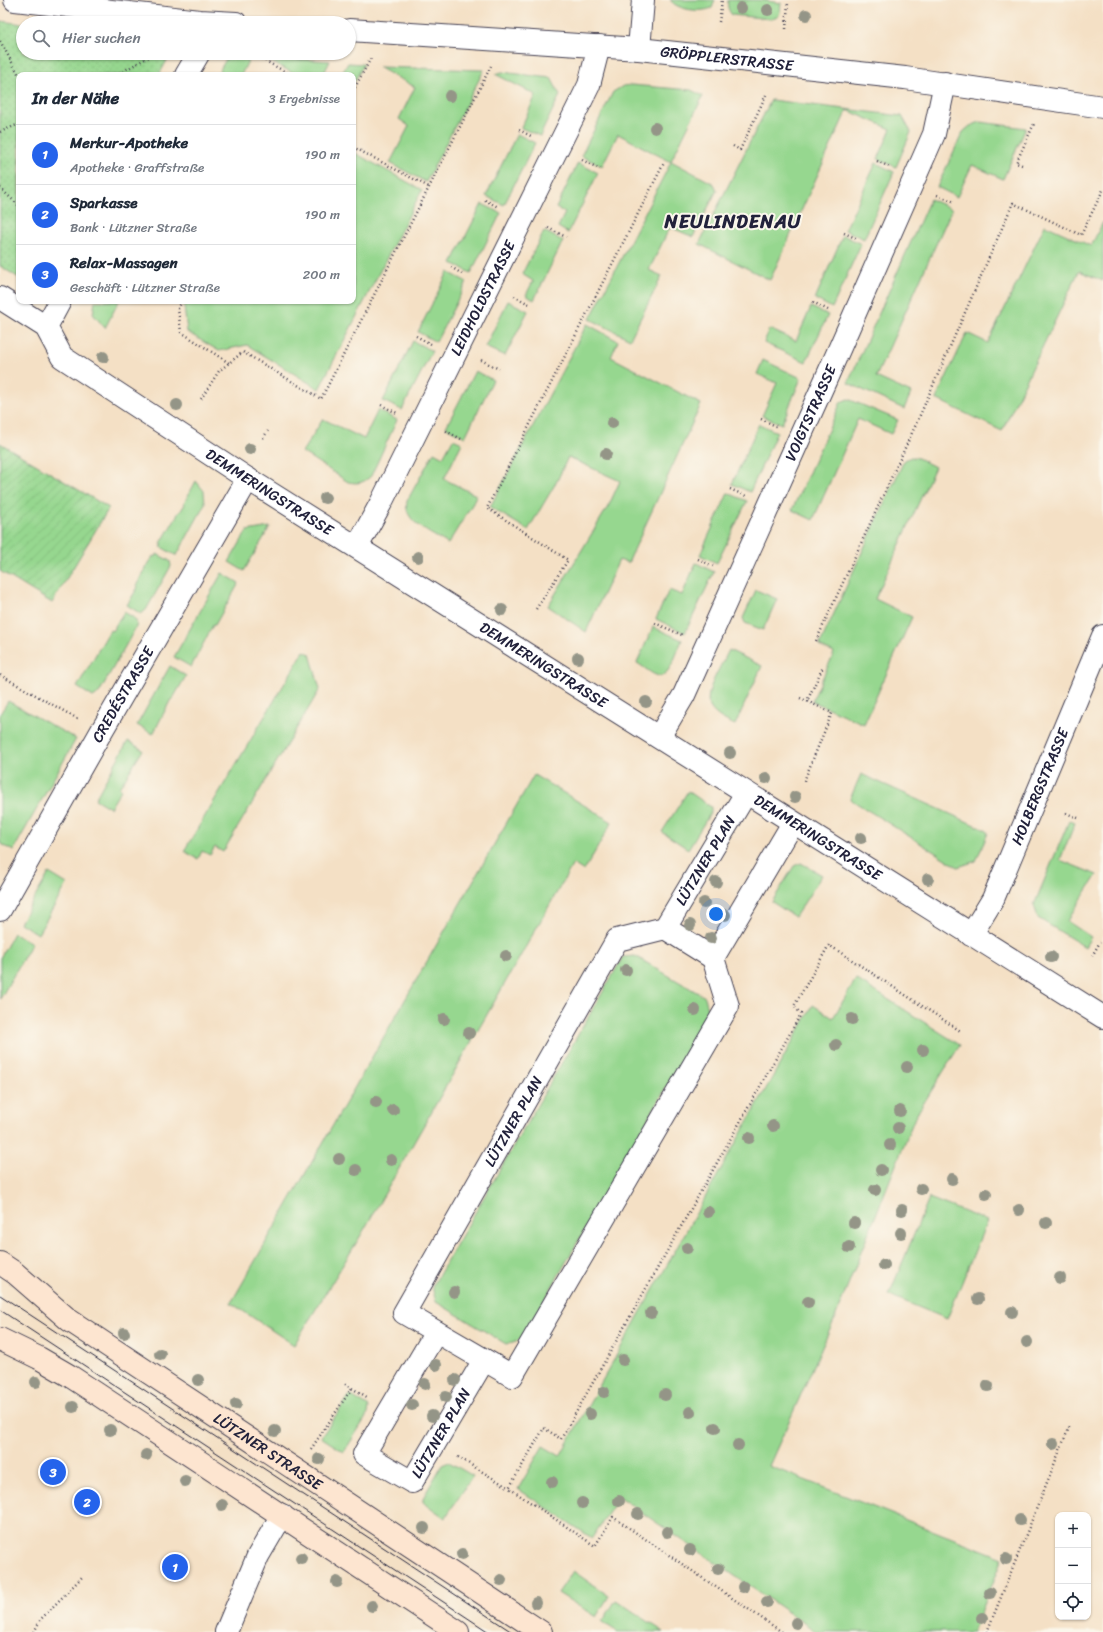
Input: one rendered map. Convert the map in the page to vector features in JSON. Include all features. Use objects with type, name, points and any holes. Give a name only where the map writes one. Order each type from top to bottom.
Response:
[{"type":"main road","name":"LÜTZNER STRASSE","points":[[0,1263],[15,1273],[69,1320],[541,1632]]},
{"type":"main road","points":[[0,1339],[70,1376],[458,1632]]},
{"type":"street","points":[[15,0],[150,16]]},
{"type":"street","points":[[639,49],[643,0]]},
{"type":"street","name":"GRÖPPLERSTRASSE","points":[[356,30],[639,49],[945,83],[1103,107]]},
{"type":"street","name":"LEIDHOLDSTRASSE","points":[[357,547],[378,509],[589,85],[599,46]]},
{"type":"street","points":[[188,72],[194,60]]},
{"type":"street","name":"VOIGTSTRASSE","points":[[659,737],[684,695],[934,134],[945,83]]},
{"type":"street","points":[[0,298],[46,327],[58,304]]},
{"type":"street","name":"DEMMERINGSTRASSE","points":[[46,327],[62,358],[248,479],[1103,1017]]},
{"type":"street","name":"CREDÉSTRASSE","points":[[0,910],[101,732],[248,479]]},
{"type":"street","name":"HOLBERGSTRASSE","points":[[971,935],[994,899],[1103,636]]},
{"type":"street","name":"LÜTZNER PLAN","points":[[713,958],[728,1006],[512,1376],[404,1313],[617,940],[664,928],[746,793]]},
{"type":"street","points":[[664,928],[713,958],[793,823]]},
{"type":"street","name":"LÜTZNER PLAN","points":[[436,1332],[364,1454],[412,1482],[484,1360]]},
{"type":"street","points":[[226,1632],[258,1556],[282,1515]]},
{"type":"path","points":[[719,22],[722,0]]},
{"type":"path","points":[[786,29],[788,3]]},
{"type":"path","points":[[0,41],[17,72]]},
{"type":"path","points":[[356,85],[370,58]]},
{"type":"path","points":[[121,72],[143,60]]},
{"type":"path","points":[[264,60],[286,72]]},
{"type":"path","points":[[201,399],[219,371],[243,352],[321,399],[492,65]]},
{"type":"path","points":[[732,146],[740,150],[767,93]]},
{"type":"path","points":[[1022,165],[1016,163],[1034,124]]},
{"type":"path","points":[[0,132],[16,125]]},
{"type":"path","points":[[519,130],[537,139]]},
{"type":"path","points":[[356,149],[429,187]]},
{"type":"path","points":[[581,159],[600,169]]},
{"type":"path","points":[[536,609],[568,560],[487,508],[664,163]]},
{"type":"path","points":[[0,188],[16,203]]},
{"type":"path","points":[[816,641],[917,422],[1013,203],[1081,235],[1103,190]]},
{"type":"path","points":[[935,194],[955,202]]},
{"type":"path","points":[[485,200],[502,209]]},
{"type":"path","points":[[547,227],[566,237]]},
{"type":"path","points":[[844,233],[862,241]]},
{"type":"path","points":[[451,267],[468,277]]},
{"type":"path","points":[[513,295],[531,305]]},
{"type":"path","points":[[813,302],[830,311]]},
{"type":"path","points":[[181,304],[178,310],[181,332],[229,363]]},
{"type":"path","points":[[416,336],[434,346]]},
{"type":"path","points":[[480,359],[499,368]]},
{"type":"path","points":[[381,405],[400,414]]},
{"type":"path","points":[[761,419],[778,427]]},
{"type":"path","points":[[445,430],[463,440]]},
{"type":"path","points":[[263,438],[268,431]]},
{"type":"path","points":[[730,489],[748,497]]},
{"type":"path","points":[[698,559],[716,568]]},
{"type":"path","points":[[655,623],[686,636]]},
{"type":"path","points":[[806,701],[822,667]]},
{"type":"path","points":[[0,675],[101,732]]},
{"type":"path","points":[[800,698],[832,713],[804,781]]},
{"type":"path","points":[[1066,813],[1078,818]]},
{"type":"path","points":[[1092,956],[1100,942]]},
{"type":"path","points":[[509,1488],[544,1428],[561,1439],[801,1014],[794,1006],[829,945],[962,1032]]},
{"type":"path","points":[[297,1471],[352,1388]]},
{"type":"path","points":[[987,1632],[1070,1425]]},
{"type":"path","points":[[435,1443],[509,1488],[595,1546],[613,1517],[782,1632]]},
{"type":"path","points":[[34,1632],[41,1619],[82,1577]]},
{"type":"green space","points":[[670,0],[715,0],[712,8],[707,10],[690,10],[678,6]]},
{"type":"green space","points":[[728,0],[760,0],[781,3],[780,11],[777,17],[771,19],[732,15],[728,8]]},
{"type":"green space","points":[[0,21],[16,23],[16,60],[167,60],[161,72],[16,72],[16,276],[0,266]]},
{"type":"green space","points":[[225,60],[248,60],[242,72],[219,72]]},
{"type":"green space","points":[[268,60],[330,61],[324,72],[291,72]]},
{"type":"green space","points":[[348,63],[364,64],[356,79],[356,72],[343,72]]},
{"type":"green space","points":[[378,67],[484,70],[426,182],[390,163],[409,126],[399,119],[415,87]]},
{"type":"green space","points":[[502,72],[551,78],[560,95],[540,136],[521,128],[536,95],[495,74]]},
{"type":"green space","points":[[631,85],[691,90],[703,96],[671,161],[714,184],[717,190],[693,237],[670,227],[649,270],[662,276],[630,339],[590,319],[671,162],[618,134],[602,166],[581,156],[613,92],[623,86]]},
{"type":"green space","points":[[771,100],[902,116],[911,132],[896,167],[878,159],[891,129],[847,110],[770,280],[699,244]]},
{"type":"green space","points":[[980,122],[1026,128],[1003,179],[972,165],[957,197],[937,187],[963,132],[970,126]]},
{"type":"green space","points":[[517,134],[535,143],[504,205],[486,196]]},
{"type":"green space","points":[[356,154],[422,190],[319,389],[247,345],[219,351],[187,332],[184,306],[185,304],[356,304]]},
{"type":"green space","points":[[578,163],[598,173],[568,233],[558,227],[565,213],[556,208]]},
{"type":"green space","points":[[876,163],[894,172],[864,239],[845,230]]},
{"type":"green space","points":[[930,199],[952,209],[876,377],[911,393],[904,409],[848,383]]},
{"type":"green space","points":[[482,204],[501,213],[471,273],[452,263]]},
{"type":"green space","points":[[1103,222],[1103,281],[1079,271],[1002,431],[936,399],[967,333],[988,343],[1045,225],[1091,246]]},
{"type":"green space","points":[[544,231],[563,241],[534,300],[526,295],[533,281],[522,274]]},
{"type":"green space","points":[[843,235],[861,244],[832,308],[815,299]]},
{"type":"green space","points":[[448,272],[467,282],[436,342],[418,332]]},
{"type":"green space","points":[[508,301],[528,311],[505,356],[485,347]]},
{"type":"green space","points":[[95,304],[117,304],[105,328],[93,314]]},
{"type":"green space","points":[[811,307],[828,315],[806,362],[764,343],[769,329],[796,341]]},
{"type":"green space","points":[[587,324],[618,341],[611,357],[701,404],[628,563],[619,560],[586,632],[548,606],[609,505],[620,481],[568,457],[557,481],[528,530],[490,507]]},
{"type":"green space","points":[[413,341],[432,351],[402,410],[383,401]]},
{"type":"green space","points":[[763,360],[801,378],[782,424],[762,416],[777,383],[757,374]]},
{"type":"green space","points":[[475,371],[493,380],[465,437],[446,427]]},
{"type":"green space","points":[[848,399],[898,420],[891,434],[858,419],[813,520],[792,510],[841,402]]},
{"type":"green space","points":[[378,410],[397,420],[371,476],[366,480],[358,483],[348,482],[302,452],[323,419],[364,439]]},
{"type":"green space","points":[[759,424],[777,432],[750,492],[732,484]]},
{"type":"green space","points":[[453,439],[462,443],[444,479],[476,495],[473,503],[448,544],[427,532],[414,521],[409,515],[407,501],[434,452],[443,457]]},
{"type":"green space","points":[[0,443],[109,508],[52,603],[0,571]]},
{"type":"green space","points":[[911,457],[918,458],[935,467],[875,599],[912,617],[864,724],[812,701],[834,653],[819,646],[902,465],[905,460]]},
{"type":"green space","points":[[196,481],[204,491],[205,504],[177,555],[175,555],[161,547],[163,544],[161,543],[185,504],[184,503]]},
{"type":"green space","points":[[728,493],[747,501],[717,563],[700,555]]},
{"type":"green space","points":[[270,527],[244,571],[229,562],[247,531]]},
{"type":"green space","points":[[157,554],[170,561],[171,566],[146,610],[141,614],[127,605],[138,587],[136,586],[153,556],[156,557]]},
{"type":"green space","points":[[696,563],[714,572],[685,633],[656,619],[669,590],[682,595]]},
{"type":"green space","points":[[222,573],[239,583],[215,625],[213,625],[191,667],[174,657]]},
{"type":"green space","points":[[756,590],[777,599],[763,630],[745,623],[743,618]]},
{"type":"green space","points":[[124,612],[135,619],[137,624],[136,627],[99,693],[93,697],[77,687],[110,630],[112,631]]},
{"type":"green space","points":[[653,627],[682,640],[676,656],[667,672],[659,676],[653,674],[637,663]]},
{"type":"green space","points":[[729,650],[762,666],[735,725],[718,716],[710,707],[708,701],[711,687],[718,670]]},
{"type":"green space","points":[[304,651],[310,654],[320,689],[223,852],[215,847],[210,855],[202,851],[198,859],[184,851]]},
{"type":"green space","points":[[170,666],[186,676],[172,700],[171,699],[153,734],[137,725]]},
{"type":"green space","points":[[8,701],[76,739],[13,851],[0,843],[0,714]]},
{"type":"green space","points":[[128,741],[143,750],[119,788],[121,790],[110,808],[95,799]]},
{"type":"green space","points":[[861,774],[986,830],[988,833],[976,861],[958,867],[850,799]]},
{"type":"green space","points":[[534,775],[612,822],[584,871],[573,864],[361,1235],[294,1345],[231,1303]]},
{"type":"green space","points":[[688,791],[711,807],[711,812],[688,849],[662,832]]},
{"type":"green space","points":[[1069,821],[1075,823],[1060,860],[1097,875],[1067,921],[1091,937],[1085,947],[1038,918],[1034,905]]},
{"type":"green space","points":[[801,863],[822,875],[795,917],[772,902],[794,866]]},
{"type":"green space","points":[[49,873],[67,884],[38,934],[20,923]]},
{"type":"green space","points":[[14,933],[32,943],[0,999],[0,958]]},
{"type":"green space","points":[[635,956],[705,997],[709,1013],[522,1339],[506,1344],[436,1302],[432,1287],[623,957]]},
{"type":"green space","points":[[856,979],[960,1045],[915,1117],[832,1325],[769,1466],[1003,1558],[973,1632],[817,1632],[619,1497],[592,1538],[518,1489],[543,1446],[560,1456],[813,1005],[833,1018]]},
{"type":"green space","points":[[929,1198],[987,1221],[947,1319],[889,1295]]},
{"type":"green space","points":[[350,1395],[369,1407],[368,1414],[344,1452],[321,1437]]},
{"type":"green space","points":[[449,1462],[473,1476],[445,1518],[423,1502],[423,1498],[442,1465]]},
{"type":"green space","points":[[573,1571],[609,1596],[596,1617],[558,1593]]},
{"type":"green space","points":[[616,1600],[664,1632],[618,1632],[602,1622]]},
{"type":"tram line","points":[[0,1295],[512,1632]]},
{"type":"tram line","points":[[0,1310],[489,1632]]},
{"type":"place","name":"Relax-Massagen","points":[[53,1472]]},
{"type":"place","name":"Sparkasse","points":[[87,1502]]},
{"type":"place","name":"Merkur-Apotheke","points":[[175,1567]]},
{"type":"district","name":"NEULINDENAU","points":[[733,221]]}]
